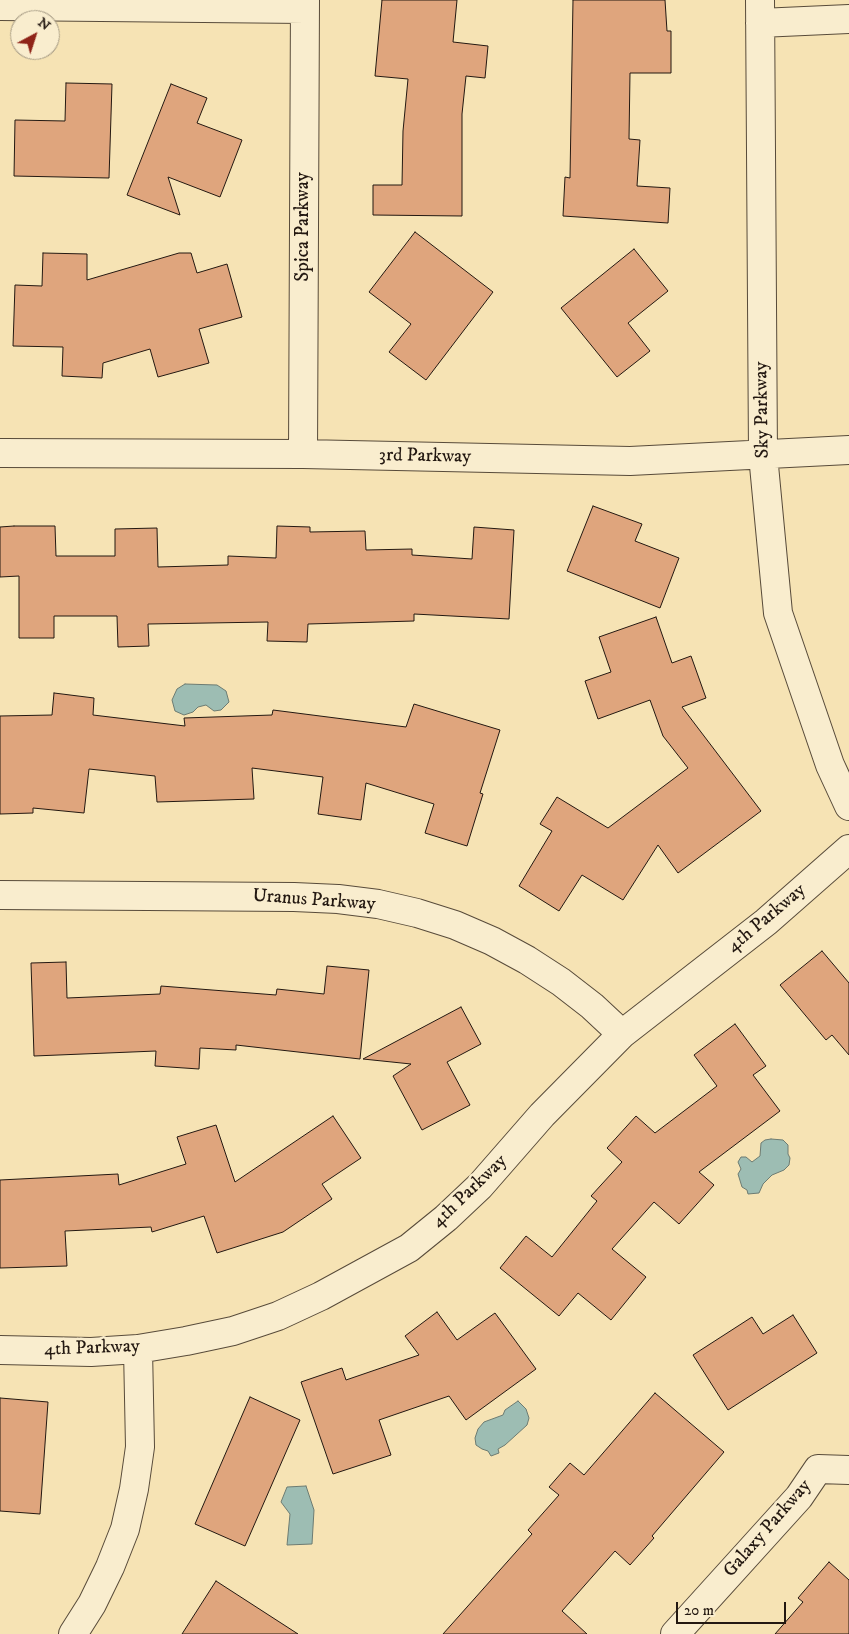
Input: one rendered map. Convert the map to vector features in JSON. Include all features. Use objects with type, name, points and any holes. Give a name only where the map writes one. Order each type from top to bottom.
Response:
[{"type":"street","points":[[0,6],[305,5]]},
{"type":"street","name":"Spica Parkway","points":[[302,454],[305,5]]},
{"type":"street","points":[[760,12],[849,19]]},
{"type":"street","name":"Sky Parkway","points":[[760,12],[763,455],[778,613],[830,765],[849,806]]},
{"type":"street","name":"3rd Parkway","points":[[0,453],[302,454],[630,461],[849,450]]},
{"type":"street","name":"4th Parkway","points":[[0,1350],[91,1352],[138,1349],[233,1331],[278,1316],[321,1296],[409,1248],[446,1218],[480,1186],[542,1116],[622,1034],[766,922],[849,849]]},
{"type":"street","name":"Uranus Parkway","points":[[0,895],[294,897],[338,899],[378,904],[417,913],[455,925],[492,941],[527,960],[561,982],[592,1006],[622,1034]]},
{"type":"street","points":[[73,1634],[92,1604],[110,1567],[125,1529],[134,1489],[140,1447],[138,1349]]},
{"type":"street","name":"Galaxy Parkway","points":[[675,1634],[798,1497],[818,1469],[849,1470]]},
{"type":"water","points":[[185,684],[217,685],[226,691],[229,702],[221,710],[214,711],[206,705],[184,715],[175,711],[172,700],[177,689]]},
{"type":"water","points":[[771,1139],[783,1140],[788,1145],[789,1165],[784,1170],[772,1175],[763,1184],[759,1193],[748,1194],[747,1190],[742,1187],[738,1174],[741,1169],[738,1162],[741,1157],[746,1157],[752,1162],[760,1156],[761,1143]]},
{"type":"water","points":[[518,1401],[526,1409],[529,1418],[527,1425],[498,1449],[499,1453],[491,1456],[488,1451],[476,1445],[475,1438],[478,1429],[484,1422],[503,1415],[505,1410]]},
{"type":"water","points":[[306,1486],[314,1510],[312,1544],[287,1545],[290,1514],[281,1502],[287,1487]]},
{"type":"building","points":[[382,0],[457,0],[453,42],[488,46],[485,78],[466,76],[462,114],[462,216],[373,215],[373,185],[402,185],[403,131],[408,79],[375,76]]},
{"type":"building","points":[[573,0],[665,0],[667,31],[671,31],[671,73],[630,73],[629,139],[640,140],[637,186],[670,188],[668,223],[563,216],[565,177],[570,178]]},
{"type":"building","points":[[66,83],[112,84],[109,178],[14,176],[15,120],[65,121]]},
{"type":"building","points":[[171,84],[207,98],[197,123],[242,140],[220,197],[168,177],[180,215],[127,195]]},
{"type":"building","points":[[415,232],[493,292],[426,380],[389,352],[411,324],[369,292]]},
{"type":"building","points":[[634,249],[668,291],[628,323],[650,351],[617,377],[561,308]]},
{"type":"building","points":[[43,253],[87,254],[87,280],[179,253],[191,253],[197,273],[227,264],[242,317],[199,329],[209,363],[158,377],[150,349],[103,363],[102,378],[62,376],[63,347],[13,346],[15,285],[42,286]]},
{"type":"building","points":[[593,506],[642,524],[635,541],[679,558],[660,608],[567,571]]},
{"type":"building","points":[[55,526],[56,556],[115,556],[115,529],[157,528],[158,567],[228,565],[228,556],[276,558],[277,526],[310,527],[310,532],[365,531],[366,550],[412,549],[412,555],[472,559],[474,527],[514,530],[509,619],[414,614],[414,621],[308,624],[307,642],[267,641],[268,622],[148,624],[149,646],[118,647],[117,616],[54,616],[54,638],[19,638],[19,576],[0,577],[0,527]]},
{"type":"building","points":[[656,617],[672,663],[691,656],[706,698],[682,707],[761,811],[678,873],[658,845],[623,900],[582,875],[559,911],[519,886],[552,831],[540,824],[557,797],[608,828],[688,768],[663,736],[650,700],[598,719],[585,681],[611,672],[599,637]]},
{"type":"building","points":[[54,693],[94,698],[93,715],[185,726],[184,718],[272,715],[273,710],[406,727],[414,704],[500,730],[480,793],[483,794],[467,846],[425,833],[434,804],[366,783],[361,820],[318,814],[323,777],[252,768],[254,799],[157,802],[155,776],[89,769],[84,813],[33,808],[33,813],[0,814],[0,716],[52,715]]},
{"type":"building","points":[[822,951],[849,983],[849,1055],[832,1035],[826,1040],[780,985]]},
{"type":"building","points":[[66,962],[67,998],[160,994],[161,986],[276,995],[277,989],[324,994],[327,966],[369,970],[360,1059],[236,1045],[236,1050],[200,1048],[199,1069],[155,1066],[156,1051],[34,1056],[31,963]]},
{"type":"building","points":[[461,1007],[481,1044],[447,1062],[470,1105],[422,1130],[393,1076],[411,1064],[363,1059]]},
{"type":"building","points":[[735,1024],[766,1066],[753,1075],[780,1111],[699,1172],[714,1185],[679,1224],[654,1202],[612,1249],[646,1277],[611,1320],[578,1293],[559,1316],[500,1268],[526,1236],[552,1257],[597,1201],[591,1196],[622,1162],[607,1148],[636,1116],[655,1133],[717,1086],[694,1055]]},
{"type":"building","points":[[333,1116],[361,1158],[322,1184],[332,1199],[283,1232],[217,1253],[204,1216],[152,1232],[151,1227],[65,1231],[67,1266],[0,1268],[0,1180],[118,1174],[119,1185],[186,1164],[177,1137],[216,1125],[235,1182]]},
{"type":"building","points":[[437,1312],[457,1340],[495,1313],[536,1369],[466,1420],[449,1396],[379,1420],[391,1455],[333,1474],[301,1382],[342,1368],[346,1380],[419,1355],[405,1336]]},
{"type":"building","points":[[793,1315],[817,1353],[728,1410],[693,1355],[752,1317],[763,1334]]},
{"type":"building","points":[[655,1393],[724,1452],[652,1536],[654,1538],[630,1565],[615,1551],[562,1611],[587,1634],[443,1634],[532,1534],[528,1530],[559,1495],[549,1487],[570,1463],[584,1475]]},
{"type":"building","points":[[250,1397],[300,1420],[245,1546],[195,1524]]},
{"type":"building","points":[[0,1398],[48,1402],[40,1514],[0,1511]]},
{"type":"building","points":[[829,1562],[849,1580],[849,1634],[775,1634],[803,1602],[798,1598]]},
{"type":"building","points":[[216,1581],[298,1634],[182,1634]]}]
